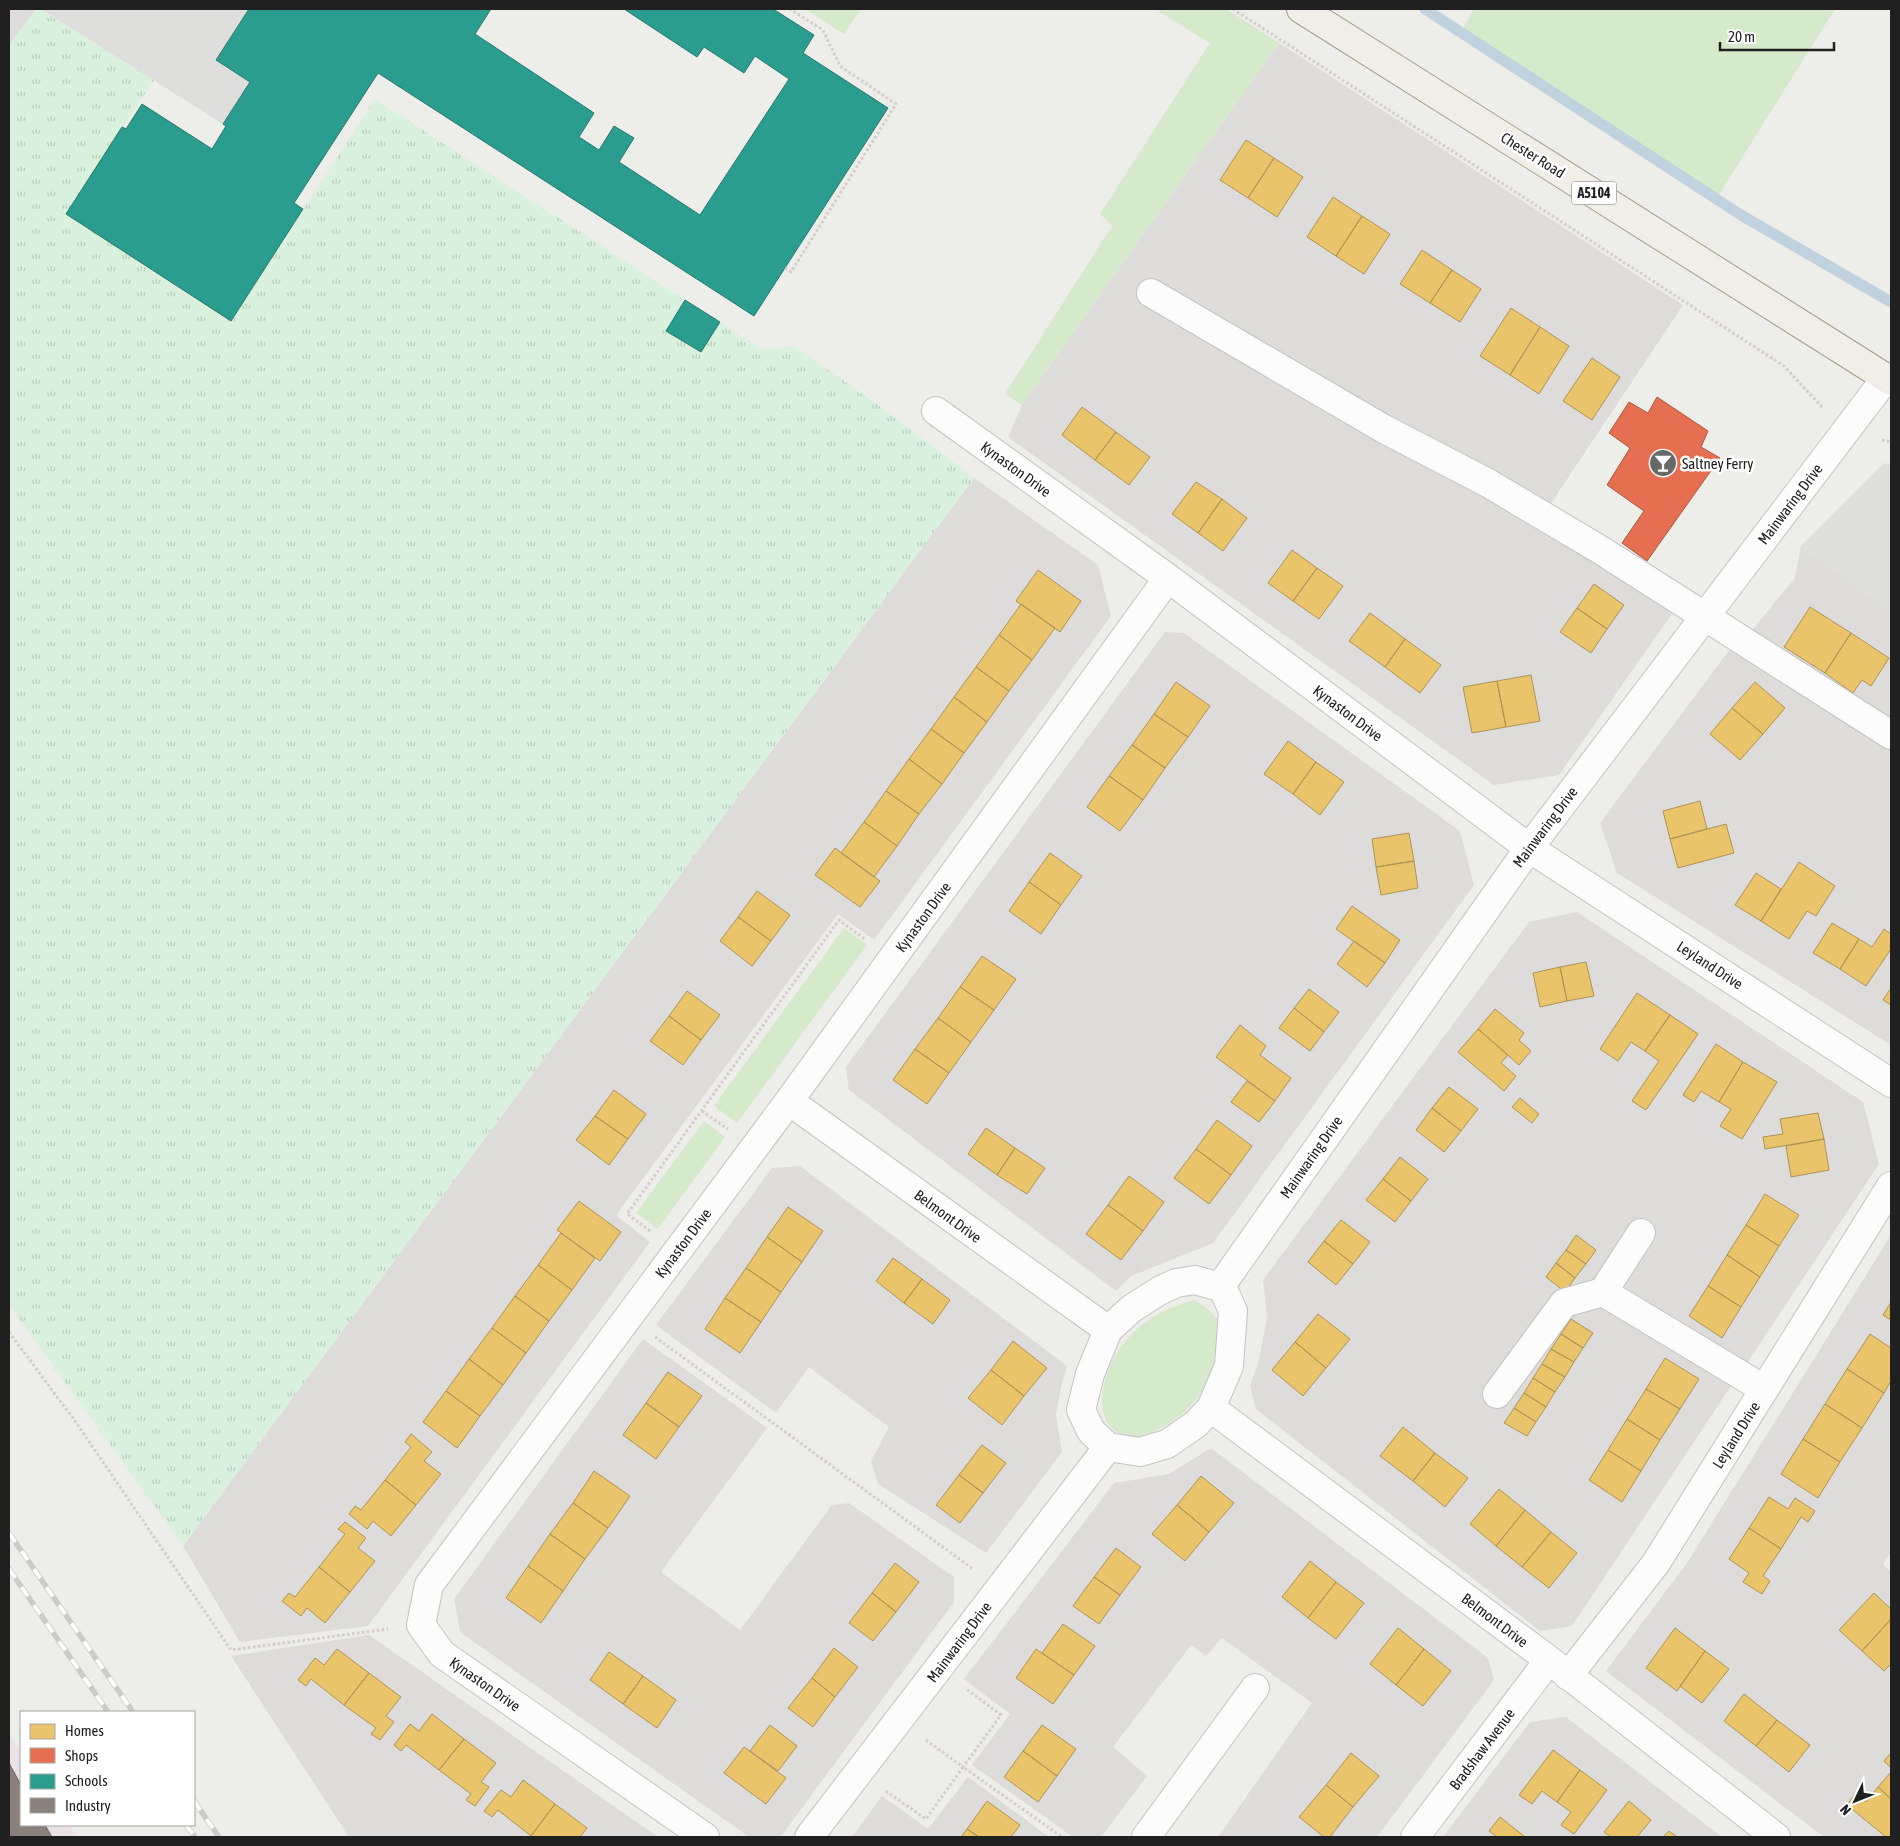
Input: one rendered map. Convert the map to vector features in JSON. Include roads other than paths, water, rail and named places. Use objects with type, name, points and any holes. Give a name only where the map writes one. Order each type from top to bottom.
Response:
[{"type":"main road","name":"Chester Road","points":[[1301,9],[1889,379]]},
{"type":"street","points":[[1151,293],[1384,429],[1488,483],[1599,548],[1891,735]]},
{"type":"street","name":"Mainwaring Drive","points":[[1220,1287],[1528,848],[1846,431],[1889,379]]},
{"type":"street","name":"Kynaston Drive","points":[[936,411],[1168,578],[1528,848]]},
{"type":"street","name":"Kynaston Drive","points":[[705,1837],[442,1654],[421,1625],[429,1585],[627,1316],[789,1102],[1168,578]]},
{"type":"street","name":"Leyland Drive","points":[[1528,848],[1891,1084]]},
{"type":"street","name":"Belmont Drive","points":[[789,1102],[1108,1330]]},
{"type":"street","name":"Leyland Drive","points":[[1559,1668],[1656,1563],[1891,1186]]},
{"type":"street","points":[[1498,1394],[1564,1303],[1603,1292],[1641,1233]]},
{"type":"street","points":[[1195,1280],[1220,1287],[1226,1293],[1233,1311],[1233,1335],[1229,1366],[1211,1408],[1196,1424],[1167,1444],[1140,1452],[1108,1447],[1091,1431],[1082,1410],[1090,1374],[1108,1330],[1131,1309],[1159,1291],[1176,1283],[1195,1280]]},
{"type":"street","points":[[1603,1292],[1764,1389]]},
{"type":"street","name":"Belmont Drive","points":[[1211,1408],[1559,1668],[1774,1837]]},
{"type":"street","name":"Mainwaring Drive","points":[[809,1837],[1108,1447]]},
{"type":"street","name":"Bradshaw Avenue","points":[[1415,1837],[1559,1668]]},
{"type":"street","points":[[1146,1837],[1255,1688]]},
{"type":"waterway","points":[[1425,9],[1741,215],[1891,302]]},
{"type":"railway","points":[[9,1533],[132,1711]]},
{"type":"railway","points":[[9,1569],[107,1711]]},
{"type":"railway","points":[[195,1802],[219,1837]]},
{"type":"railway","points":[[187,1826],[195,1837]]},
{"type":"place","name":"Saltney Ferry","points":[[1663,463]]}]
